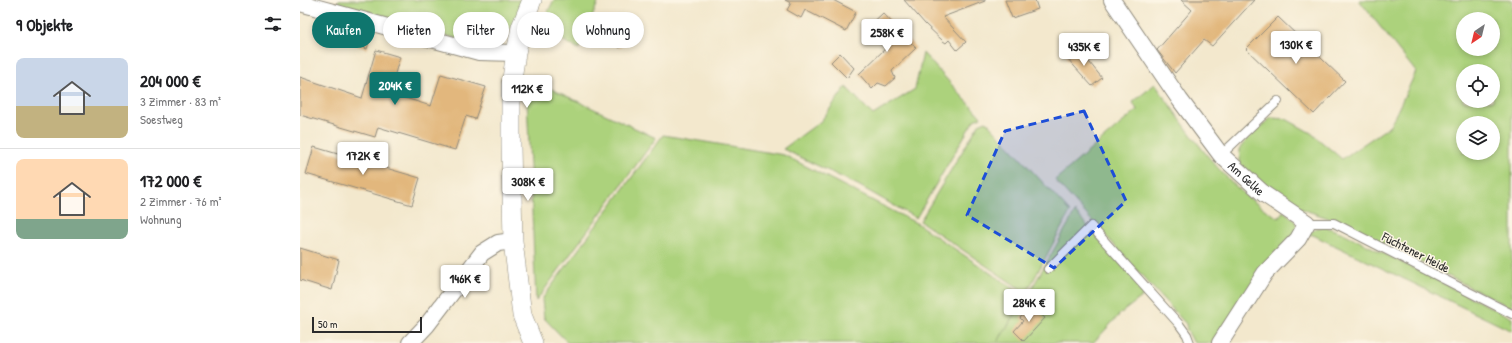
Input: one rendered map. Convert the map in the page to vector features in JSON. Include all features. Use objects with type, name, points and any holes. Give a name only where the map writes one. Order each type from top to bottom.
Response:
[{"type":"street","points":[[532,0],[521,27],[516,53],[512,85],[511,146],[513,241],[522,315],[533,343]]},
{"type":"street","name":"Am Gelke","points":[[1112,0],[1180,100],[1221,155],[1264,194],[1307,223]]},
{"type":"street","points":[[300,3],[479,52],[516,53]]},
{"type":"street","points":[[1220,343],[1265,273],[1298,238],[1307,223]]},
{"type":"street","points":[[410,343],[427,325],[482,253],[498,243],[513,241]]},
{"type":"lane","points":[[1221,155],[1278,101]]},
{"type":"lane","name":"Füchtener Heide","points":[[1307,223],[1334,223],[1512,314]]},
{"type":"lane","points":[[1048,268],[1091,226],[1179,324],[1187,335],[1190,343]]},
{"type":"highlighted area","points":[[1084,111],[1126,201],[1054,268],[967,215],[1005,131]]},
{"type":"green space","points":[[339,0],[526,0],[520,12],[517,12],[517,17],[509,31],[509,12],[453,12],[453,37],[445,35],[445,12],[383,12],[383,17],[375,14],[375,12],[367,12],[337,3]]},
{"type":"green space","points":[[554,0],[599,0],[594,12],[572,12],[572,45],[564,41],[564,12],[548,12]]},
{"type":"green space","points":[[1359,0],[1512,0],[1512,308],[1340,222],[1296,207],[1241,168],[1239,149],[1254,132],[1271,118],[1286,119],[1311,133],[1342,159],[1390,126],[1416,72]]},
{"type":"green space","points":[[923,53],[981,117],[974,120],[916,218],[858,185],[783,149],[821,121],[846,87],[873,115],[915,89]]},
{"type":"green space","points":[[526,77],[656,138],[536,301]]},
{"type":"green space","points":[[1155,84],[1195,140],[1225,175],[1259,206],[1279,218],[1283,211],[1295,220],[1297,228],[1214,343],[1194,343],[1187,330],[1186,324],[1055,180],[1137,110],[1133,102]]},
{"type":"green space","points":[[986,121],[1070,212],[1027,292],[920,221],[979,124]]},
{"type":"green space","points":[[663,135],[784,155],[918,224],[1026,297],[998,341],[1027,297],[1075,212],[1147,293],[1121,313],[1093,343],[568,343],[544,318],[542,299]]},
{"type":"green space","points":[[1326,227],[1343,233],[1512,318],[1512,331],[1313,235],[1307,234],[1316,228]]},
{"type":"building","points":[[785,0],[833,0],[856,12],[846,31],[805,10],[801,18],[787,10],[791,3]]},
{"type":"building","points":[[904,0],[985,1],[943,17],[966,42],[957,50],[949,40],[946,43],[943,41],[925,24]]},
{"type":"building","points":[[1005,0],[1035,0],[1038,9],[1012,18]]},
{"type":"building","points":[[1181,0],[1254,0],[1212,46],[1204,40],[1175,73],[1157,50],[1192,10]]},
{"type":"building","points":[[883,13],[916,48],[892,71],[895,78],[886,86],[878,83],[872,89],[859,74],[887,47],[868,27]]},
{"type":"building","points":[[1278,17],[1345,81],[1314,114],[1246,49]]},
{"type":"building","points":[[1077,47],[1102,78],[1092,86],[1066,57]]},
{"type":"building","points":[[376,50],[400,57],[389,93],[431,106],[441,74],[486,87],[475,119],[466,116],[455,150],[378,127],[375,137],[300,115],[300,77],[362,98]]},
{"type":"building","points":[[840,53],[854,68],[847,78],[831,62]]},
{"type":"building","points":[[314,147],[420,178],[412,205],[306,174]]},
{"type":"building","points":[[300,248],[339,260],[332,290],[300,280]]},
{"type":"building","points":[[1031,306],[1045,318],[1024,341],[1014,331],[1023,321],[1020,318]]}]
